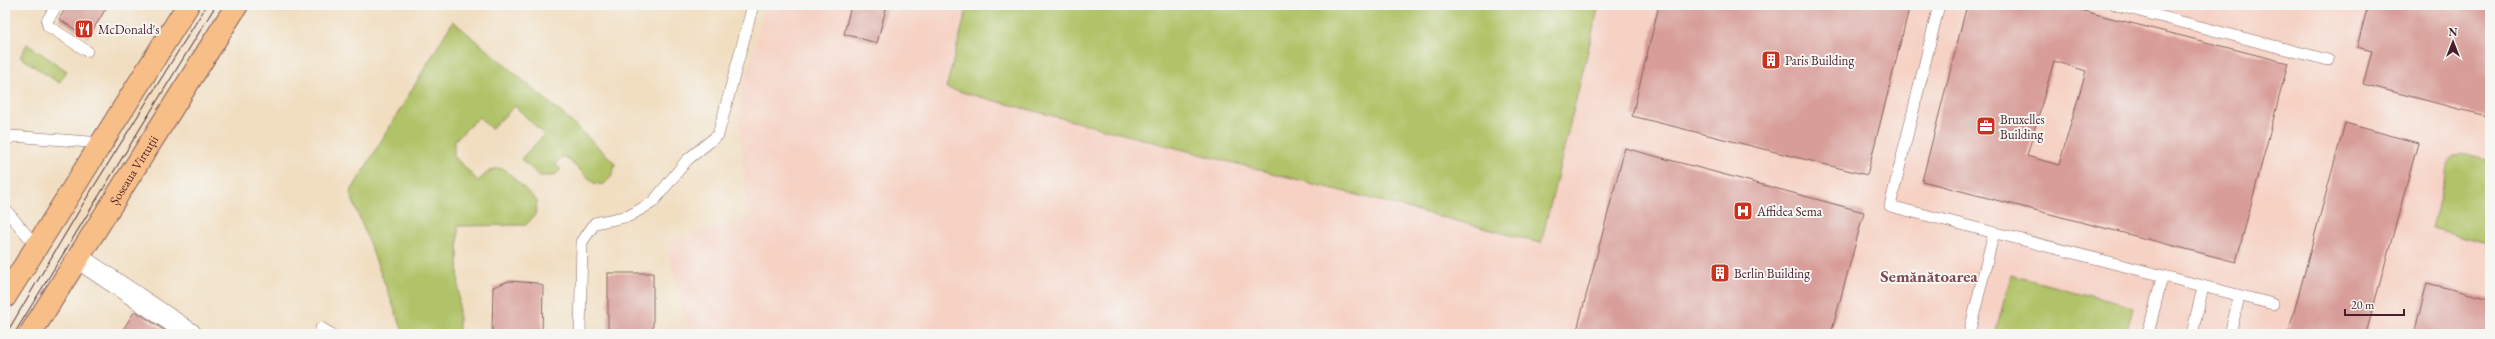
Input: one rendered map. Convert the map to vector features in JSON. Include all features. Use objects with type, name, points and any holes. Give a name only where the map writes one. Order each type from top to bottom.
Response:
[{"type":"main road","points":[[5,297],[188,5]]},
{"type":"main road","name":"Șoseaua Virtuții","points":[[30,334],[237,5]]},
{"type":"street","points":[[78,258],[191,334]]},
{"type":"lane","points":[[57,5],[47,21],[48,26],[87,51]]},
{"type":"lane","points":[[580,334],[582,242],[596,223],[629,216],[652,202],[687,160],[718,135],[753,5]]},
{"type":"lane","points":[[1939,5],[1890,206],[2239,297],[2273,304]]},
{"type":"lane","points":[[2116,5],[2328,60]]},
{"type":"lane","points":[[5,142],[12,136],[102,143]]},
{"type":"lane","points":[[5,209],[37,247]]},
{"type":"lane","points":[[1969,334],[1994,232]]},
{"type":"lane","points":[[2148,334],[2162,277]]},
{"type":"lane","points":[[2192,334],[2204,287]]},
{"type":"lane","points":[[2230,334],[2239,297]]},
{"type":"lane","points":[[321,328],[331,334]]},
{"type":"shaded area","points":[[766,5],[2490,5],[2490,334],[689,334],[668,253],[671,239],[748,220],[738,108]]},
{"type":"green space","points":[[968,5],[1599,5],[1541,243],[946,88]]},
{"type":"green space","points":[[453,21],[565,116],[615,163],[615,167],[612,175],[603,185],[594,183],[564,156],[555,164],[561,169],[554,176],[540,176],[521,159],[544,135],[515,106],[491,129],[479,117],[454,141],[454,156],[478,181],[494,169],[497,168],[506,170],[537,201],[535,215],[526,225],[458,226],[459,334],[404,334],[350,193]]},
{"type":"green space","points":[[27,44],[67,71],[59,83],[20,57]]},
{"type":"green space","points":[[2462,153],[2490,160],[2490,244],[2432,228],[2449,163],[2453,157]]},
{"type":"green space","points":[[2011,275],[2133,307],[2126,334],[1995,334]]},
{"type":"building","name":"McDonald's","points":[[68,5],[108,5],[88,38],[59,19]]},
{"type":"building","points":[[851,5],[887,5],[877,43],[844,34]]},
{"type":"building","name":"Paris Building","points":[[1659,5],[1910,5],[1867,175],[1632,116]]},
{"type":"building","name":"Bruxelles Building","points":[[1967,5],[2060,5],[2288,63],[2236,262],[1922,181]],"holes":[[[2054,61],[2086,71],[2059,165],[2027,156]]]},
{"type":"building","points":[[2368,5],[2490,5],[2490,117],[2363,84],[2372,51],[2357,47]]},
{"type":"building","points":[[2345,123],[2418,143],[2366,334],[2288,334]]},
{"type":"building","name":"Berlin Building","points":[[1625,148],[1864,212],[1831,334],[1576,334]]},
{"type":"building","points":[[608,273],[653,273],[653,334],[608,334]]},
{"type":"building","points":[[509,281],[537,283],[543,286],[542,334],[492,334],[493,287]]},
{"type":"building","points":[[2427,283],[2490,299],[2490,334],[2414,334]]},
{"type":"building","points":[[135,311],[170,334],[120,334]]},
{"type":"tram line","points":[[6,334],[86,199],[207,5]]},
{"type":"tram line","points":[[14,334],[216,5]]},
{"type":"place","name":"McDonald's","points":[[84,29]]},
{"type":"place","name":"Paris Building","points":[[1771,60]]},
{"type":"place","name":"Bruxelles Building","points":[[1986,126]]},
{"type":"place","name":"Affidea Sema","points":[[1743,211]]},
{"type":"place","name":"Berlin Building","points":[[1720,273]]},
{"type":"district","name":"Semănătoarea","points":[[1929,276]]}]
